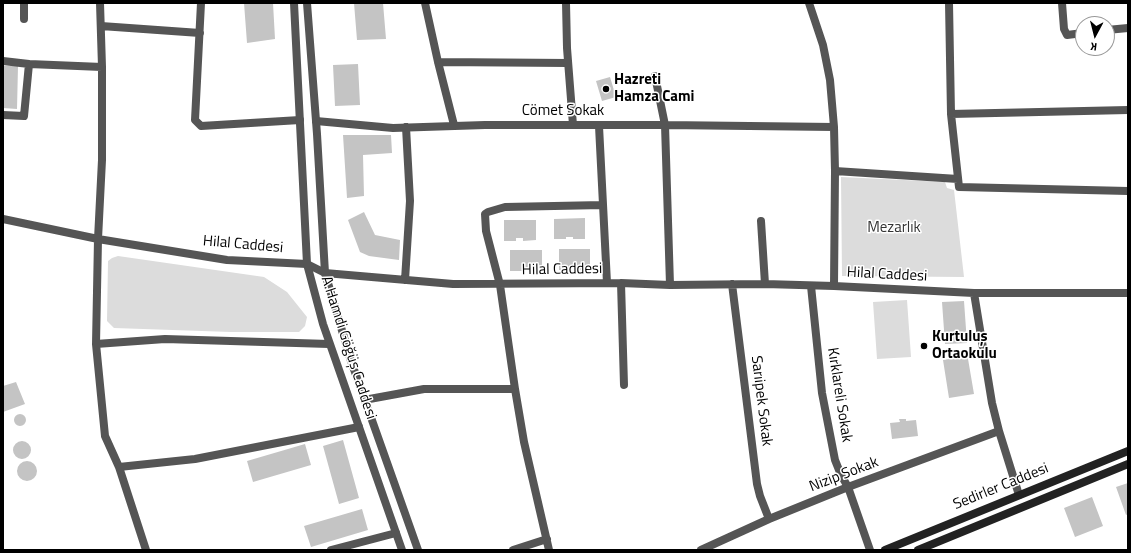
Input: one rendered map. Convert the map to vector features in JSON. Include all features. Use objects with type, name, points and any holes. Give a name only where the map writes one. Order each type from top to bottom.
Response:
[{"type":"main road","name":"Sedirler Caddesi","points":[[884,550],[1128,451]]},
{"type":"main road","name":"Sedirler Caddesi","points":[[918,550],[927,548],[1128,464]]},
{"type":"street","points":[[24,3],[24,19]]},
{"type":"street","points":[[100,3],[102,160],[98,239],[96,344],[105,436],[119,467],[146,550]]},
{"type":"street","points":[[201,3],[194,120],[201,126],[300,120]]},
{"type":"street","name":"A.Hamdi Göğüş Caddesi","points":[[294,3],[307,264],[322,324],[402,550]]},
{"type":"street","name":"A.Hamdi Göğüş Caddesi","points":[[307,3],[325,273],[364,400],[418,550]]},
{"type":"street","points":[[425,3],[454,126]]},
{"type":"street","points":[[566,3],[568,63],[573,125]]},
{"type":"street","points":[[809,3],[823,44],[830,80],[834,127],[835,171],[834,286]]},
{"type":"street","points":[[949,3],[951,114],[959,187],[1128,191]]},
{"type":"street","points":[[1062,3],[1064,29],[1067,35],[1075,34]]},
{"type":"street","points":[[101,26],[200,33]]},
{"type":"street","points":[[1115,29],[1128,28]]},
{"type":"street","points":[[3,61],[29,64],[102,67]]},
{"type":"street","points":[[438,62],[568,63]]},
{"type":"street","points":[[3,115],[24,116],[29,64]]},
{"type":"street","points":[[655,76],[665,125],[670,285]]},
{"type":"street","points":[[951,114],[1128,110]]},
{"type":"street","name":"Cömet Sokak","points":[[316,121],[393,128],[573,125],[834,127]]},
{"type":"street","points":[[599,126],[607,283]]},
{"type":"street","points":[[405,280],[410,201],[406,127]]},
{"type":"street","points":[[835,171],[958,179]]},
{"type":"street","points":[[549,550],[524,442],[500,285],[484,220],[485,214],[488,212],[505,207],[603,205]]},
{"type":"street","name":"Hilal Caddesi","points":[[3,219],[98,239],[227,260],[307,264],[325,273],[453,284],[765,284],[974,293],[1128,293]]},
{"type":"street","points":[[761,221],[765,284]]},
{"type":"street","points":[[622,283],[624,385]]},
{"type":"street","name":"Sarıipek Sokak","points":[[732,284],[757,484],[769,519]]},
{"type":"street","name":"Kırklareli Sokak","points":[[811,286],[822,393],[835,460],[848,487],[870,550]]},
{"type":"street","points":[[974,293],[998,431],[1019,496]]},
{"type":"street","points":[[96,344],[164,339],[329,344]]},
{"type":"street","points":[[364,400],[424,389],[515,389]]},
{"type":"street","points":[[119,467],[195,459],[359,427]]},
{"type":"street","name":"Nizip Sokak","points":[[703,550],[769,519],[848,487],[998,431]]},
{"type":"street","points":[[331,550],[396,533]]},
{"type":"street","points":[[513,550],[547,539]]},
{"type":"green space","name":"Mezarlık","points":[[841,177],[945,182],[947,188],[954,190],[964,277],[842,276]]},
{"type":"green space","points":[[118,256],[264,277],[287,292],[307,317],[305,326],[299,332],[231,332],[114,328],[107,321],[108,261]]},
{"type":"green space","points":[[907,300],[911,357],[877,359],[873,302]]},
{"type":"building","points":[[244,3],[273,3],[275,39],[247,43]]},
{"type":"building","points":[[354,3],[383,3],[386,39],[357,40]]},
{"type":"building","points":[[358,64],[360,105],[335,106],[333,65]]},
{"type":"building","points":[[3,66],[18,66],[17,109],[3,108]]},
{"type":"building","name":"Hazreti Hamza Cami","points":[[610,77],[616,97],[602,101],[596,81]]},
{"type":"building","points":[[343,135],[391,135],[392,153],[363,155],[364,196],[347,198]]},
{"type":"building","points":[[364,212],[375,235],[400,240],[399,260],[369,256],[360,252],[348,220]]},
{"type":"building","points":[[585,218],[585,239],[573,239],[573,237],[566,237],[566,239],[554,239],[554,219]]},
{"type":"building","points":[[504,220],[536,220],[536,240],[523,241],[523,238],[516,238],[516,241],[504,241]]},
{"type":"building","points":[[559,249],[590,249],[590,270],[578,270],[578,268],[571,268],[571,270],[559,270]]},
{"type":"building","points":[[510,250],[542,250],[542,271],[529,271],[529,269],[522,269],[522,271],[510,271]]},
{"type":"building","points":[[964,301],[967,343],[945,344],[942,302]]},
{"type":"building","points":[[967,353],[974,394],[949,398],[943,360],[955,358],[954,355]]},
{"type":"building","points":[[16,382],[25,404],[3,412],[3,386]]},
{"type":"building","points":[[18,414],[22,414],[26,420],[22,426],[18,426],[14,422],[14,418]]},
{"type":"building","points":[[899,419],[906,419],[906,421],[916,420],[918,436],[892,439],[890,423],[900,422]]},
{"type":"building","points":[[343,440],[359,498],[339,504],[323,446]]},
{"type":"building","points":[[22,441],[28,444],[31,450],[28,456],[22,459],[16,456],[13,450],[16,444]]},
{"type":"building","points":[[305,444],[311,465],[253,482],[247,461]]},
{"type":"building","points":[[23,461],[31,461],[37,467],[37,475],[31,481],[23,481],[17,475],[17,467]]},
{"type":"building","points":[[1128,483],[1128,514],[1126,515],[1116,487]]},
{"type":"building","points":[[1092,497],[1103,526],[1075,537],[1064,508]]},
{"type":"building","points":[[362,509],[368,530],[311,547],[304,526]]},
{"type":"place","name":"Hazreti Hamza Cami","points":[[606,89]]},
{"type":"place","name":"Kurtuluş Ortaokulu","points":[[924,346]]}]
